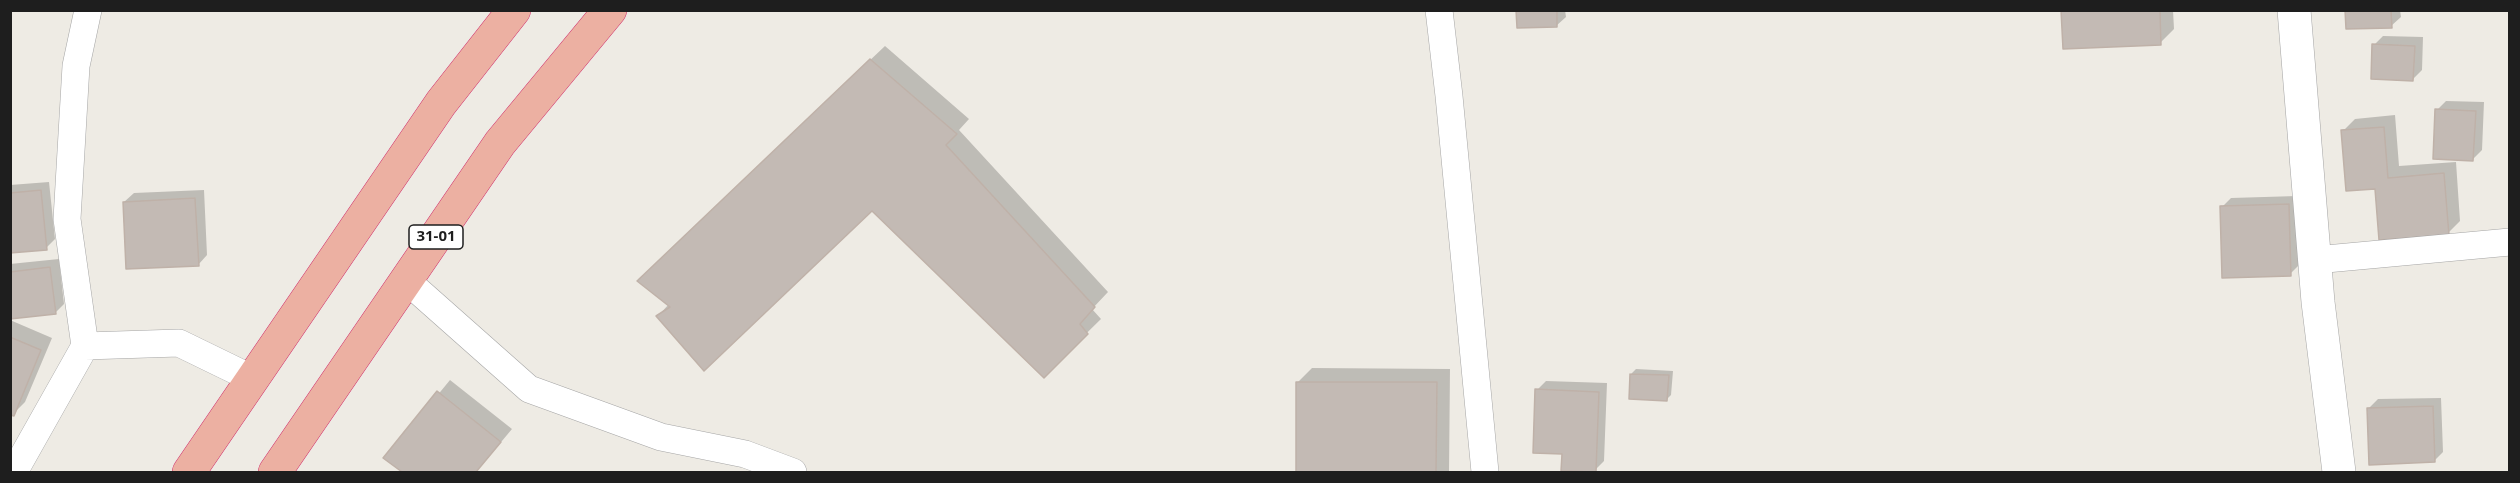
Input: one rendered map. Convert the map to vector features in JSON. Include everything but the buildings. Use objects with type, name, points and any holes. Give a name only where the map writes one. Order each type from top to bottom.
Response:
[{"type":"highway","points":[[189,472],[441,103],[514,10]]},
{"type":"highway","name":"31-01","points":[[274,472],[500,143],[610,10]]},
{"type":"street","points":[[14,472],[85,346],[67,219],[76,66],[88,10]]},
{"type":"street","points":[[1439,10],[1485,472]]},
{"type":"street","points":[[2294,10],[2315,260],[2339,472]]},
{"type":"street","points":[[2315,260],[2510,242]]},
{"type":"street","points":[[406,280],[529,389],[661,437],[745,454],[793,472]]},
{"type":"street","points":[[85,346],[179,343],[253,379]]}]
